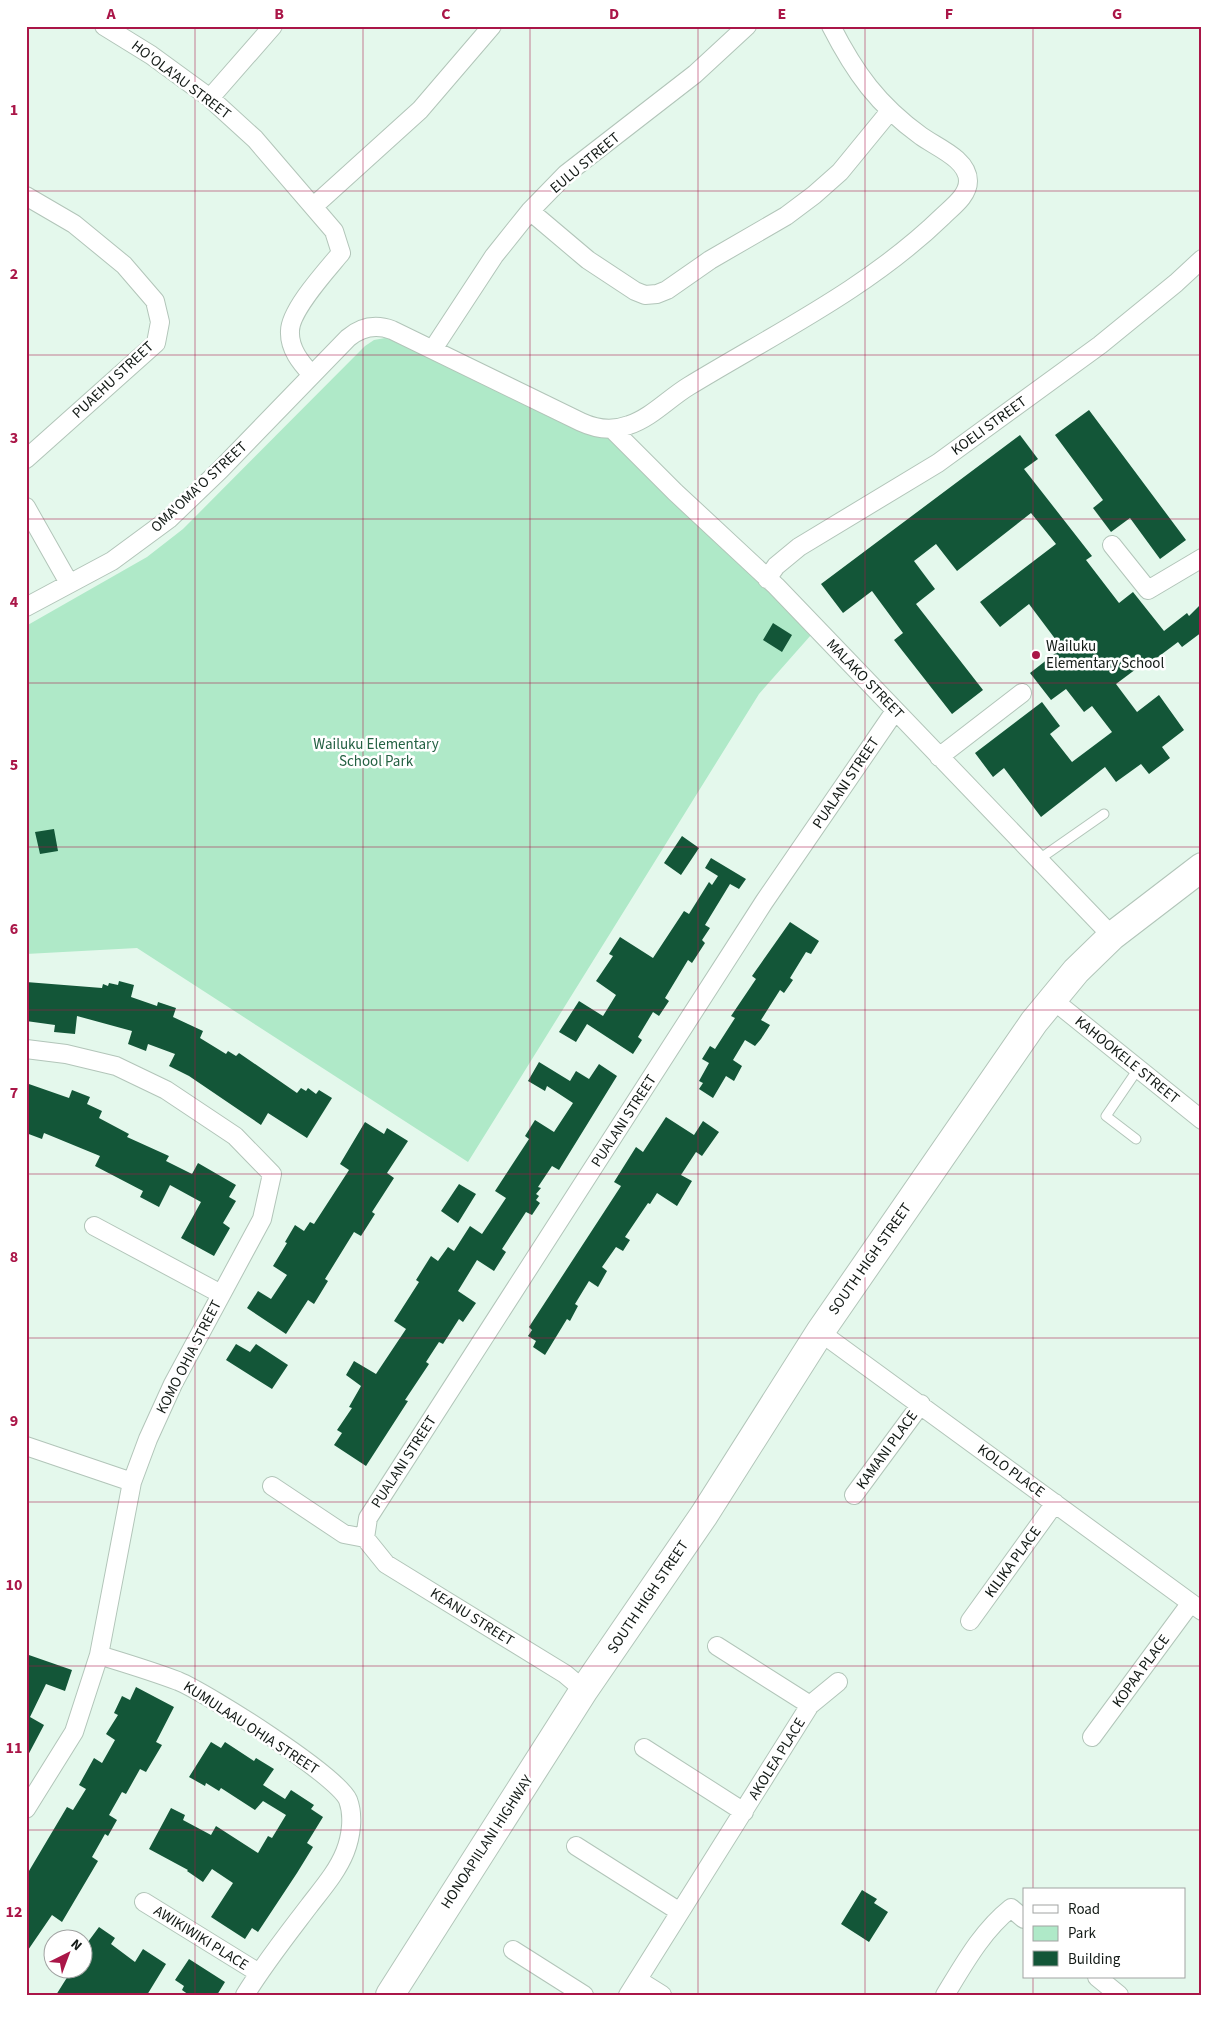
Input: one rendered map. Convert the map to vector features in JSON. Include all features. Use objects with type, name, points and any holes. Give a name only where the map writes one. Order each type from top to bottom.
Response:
[{"type":"main road","name":"SOUTH HIGH STREET","points":[[584,1690],[704,1515],[820,1332],[1034,1022],[1076,971],[1112,936],[1202,867]]},
{"type":"main road","name":"HONOAPIILANI HIGHWAY","points":[[390,1995],[584,1690]]},
{"type":"street","name":"HO'OLA'AU STREET","points":[[104,26],[151,55],[210,98],[255,139],[315,205],[334,231],[341,254],[299,308],[289,330],[292,346],[312,375]]},
{"type":"street","points":[[210,98],[273,26]]},
{"type":"street","points":[[315,205],[420,110],[492,26]]},
{"type":"street","name":"EULU STREET","points":[[433,350],[494,256],[530,211],[566,174],[696,74],[747,26]]},
{"type":"street","points":[[433,350],[587,425],[612,429],[628,426],[641,420],[686,387],[842,296],[882,269],[921,238],[961,198],[968,182],[963,166],[890,111],[863,81],[831,26]]},
{"type":"street","points":[[530,211],[588,260],[634,291],[645,294],[660,293],[710,260],[786,216],[814,195],[840,172],[890,111]]},
{"type":"street","name":"PUAEHU STREET","points":[[26,196],[74,224],[124,265],[154,301],[160,322],[156,343],[26,459]]},
{"type":"street","name":"KOELI STREET","points":[[767,579],[772,570],[799,547],[938,464],[1100,345],[1202,258]]},
{"type":"street","name":"OMA'OMA'O STREET","points":[[26,607],[112,561],[169,519],[220,470],[348,338],[364,328],[383,327],[433,350]]},
{"type":"street","name":"MALAKO STREET","points":[[612,429],[767,579],[1112,936]]},
{"type":"street","points":[[26,507],[69,584]]},
{"type":"street","points":[[1112,545],[1148,590],[1202,558]]},
{"type":"street","points":[[939,757],[1022,693]]},
{"type":"street","name":"PUALANI STREET","points":[[364,1538],[368,1518],[495,1319],[764,902],[895,711]]},
{"type":"street","name":"KAHOOKELE STREET","points":[[1053,1000],[1202,1120]]},
{"type":"street","name":"KOMO OHIA STREET","points":[[26,1049],[66,1054],[116,1066],[166,1090],[235,1136],[272,1174],[262,1219],[173,1384],[148,1439],[132,1482],[99,1654],[74,1732],[26,1809]]},
{"type":"street","points":[[94,1226],[221,1294]]},
{"type":"street","name":"KOLO PLACE","points":[[820,1332],[1196,1608]]},
{"type":"street","name":"KAMANI PLACE","points":[[854,1495],[920,1404]]},
{"type":"street","points":[[26,1446],[132,1482]]},
{"type":"street","points":[[272,1486],[344,1534],[364,1538]]},
{"type":"street","name":"KILIKA PLACE","points":[[970,1621],[1055,1503]]},
{"type":"street","name":"KEANU STREET","points":[[364,1538],[386,1564],[565,1674],[584,1690]]},
{"type":"street","name":"KOPAA PLACE","points":[[1092,1737],[1196,1608]]},
{"type":"street","name":"AKOLEA PLACE","points":[[717,1646],[810,1705]]},
{"type":"street","name":"KUMULAAU OHIA STREET","points":[[99,1654],[180,1682],[230,1711],[308,1762],[332,1782],[347,1799],[351,1817],[350,1836],[342,1859],[335,1872],[259,1973],[245,1995]]},
{"type":"street","name":"AKOLEA PLACE","points":[[628,1995],[810,1705],[838,1682]]},
{"type":"street","name":"AKOLEA PLACE","points":[[644,1748],[744,1812]]},
{"type":"street","points":[[576,1846],[680,1912]]},
{"type":"street","name":"AWIKIWIKI PLACE","points":[[144,1902],[259,1973]]},
{"type":"street","points":[[945,1995],[984,1934],[996,1920],[1011,1908],[1023,1918]]},
{"type":"street","points":[[513,1950],[584,1995]]},
{"type":"street","points":[[1098,1978],[1119,1995]]},
{"type":"street","points":[[638,1980],[662,1995]]},
{"type":"lane","points":[[1038,860],[1104,814]]},
{"type":"lane","points":[[1136,1139],[1106,1116],[1138,1069]]},
{"type":"green space","name":"Wailuku Elementary School Park","points":[[398,338],[616,435],[811,635],[759,694],[468,1162],[137,948],[26,954],[26,626],[147,557],[183,529],[365,346],[374,340]]},
{"type":"building","points":[[1089,410],[1186,540],[1160,559],[1130,518],[1111,532],[1093,508],[1103,500],[1055,435]]},
{"type":"building","points":[[1020,435],[1038,459],[1024,469],[1092,556],[1086,560],[1119,603],[1133,592],[1164,631],[1187,613],[1189,616],[1202,603],[1202,632],[1182,647],[1178,642],[1146,666],[1144,663],[1116,684],[1137,712],[1159,695],[1184,730],[1162,747],[1170,758],[1149,774],[1141,764],[1116,782],[1105,767],[1041,817],[1004,768],[993,777],[975,753],[1042,702],[1060,726],[1050,734],[1072,762],[1112,732],[1092,706],[1084,712],[1066,689],[1051,700],[1030,673],[1062,648],[1029,604],[1000,627],[980,602],[1056,544],[1031,513],[957,571],[936,544],[914,561],[935,589],[916,604],[983,690],[952,714],[894,640],[903,633],[872,591],[843,613],[821,584]]},
{"type":"building","points":[[773,623],[792,635],[782,652],[763,640]]},
{"type":"building","points":[[54,829],[58,851],[40,854],[35,832]]},
{"type":"building","points":[[682,836],[699,848],[681,875],[664,863]]},
{"type":"building","points":[[711,858],[746,879],[739,889],[730,884],[705,925],[710,928],[702,940],[705,943],[692,963],[688,960],[665,998],[669,1001],[659,1016],[653,1012],[638,1037],[642,1040],[633,1054],[587,1024],[576,1042],[559,1032],[579,1001],[603,1016],[616,995],[596,981],[613,956],[609,954],[620,937],[653,958],[684,911],[689,914],[709,882],[712,885],[718,876],[705,868]]},
{"type":"building","points":[[790,922],[819,941],[811,954],[806,952],[790,978],[793,980],[784,993],[780,990],[761,1020],[770,1025],[761,1039],[755,1046],[745,1040],[733,1060],[742,1066],[734,1081],[726,1076],[713,1098],[699,1089],[703,1083],[699,1081],[709,1063],[702,1059],[710,1046],[715,1049],[735,1018],[731,1016],[756,979],[752,976]]},
{"type":"building","points":[[119,981],[134,985],[131,997],[157,1006],[158,1002],[176,1008],[173,1017],[203,1031],[200,1038],[226,1054],[228,1051],[236,1056],[239,1053],[297,1093],[301,1088],[306,1091],[308,1088],[316,1094],[319,1090],[332,1098],[307,1138],[268,1113],[261,1125],[189,1076],[169,1066],[175,1054],[148,1044],[146,1051],[128,1044],[132,1031],[77,1016],[75,1034],[54,1032],[55,1025],[26,1021],[26,982],[102,988],[103,984],[108,986],[109,983],[118,985]]},
{"type":"building","points":[[539,1062],[570,1081],[576,1071],[589,1079],[599,1064],[617,1076],[559,1170],[552,1166],[538,1187],[541,1188],[536,1194],[539,1196],[536,1200],[540,1203],[532,1215],[526,1212],[502,1249],[506,1252],[494,1271],[477,1260],[458,1291],[476,1303],[463,1322],[459,1319],[443,1344],[439,1342],[426,1362],[429,1364],[405,1400],[408,1401],[366,1466],[334,1445],[342,1433],[337,1430],[352,1408],[349,1407],[361,1386],[346,1375],[354,1361],[376,1374],[406,1329],[394,1321],[419,1282],[416,1280],[431,1256],[438,1261],[448,1247],[454,1251],[470,1226],[482,1234],[506,1198],[495,1191],[529,1139],[525,1136],[535,1120],[554,1132],[573,1103],[547,1086],[545,1091],[528,1081]]},
{"type":"building","points":[[26,1083],[69,1098],[72,1090],[90,1097],[87,1104],[102,1111],[99,1118],[129,1134],[127,1137],[169,1156],[166,1161],[192,1174],[198,1163],[236,1185],[229,1197],[236,1201],[223,1223],[230,1228],[214,1256],[181,1238],[201,1202],[170,1185],[159,1207],[140,1197],[143,1191],[95,1166],[100,1156],[44,1133],[42,1139],[26,1133]]},
{"type":"building","points":[[666,1117],[694,1135],[703,1121],[719,1132],[702,1156],[696,1152],[681,1175],[692,1181],[677,1206],[657,1193],[650,1204],[648,1203],[625,1237],[630,1240],[623,1251],[616,1247],[602,1267],[607,1271],[598,1287],[589,1281],[575,1304],[578,1306],[570,1321],[567,1319],[545,1355],[533,1347],[536,1341],[528,1336],[532,1330],[529,1327],[621,1186],[614,1182],[636,1147],[643,1152]]},
{"type":"building","points":[[365,1122],[384,1134],[387,1128],[408,1141],[387,1173],[394,1178],[372,1212],[375,1214],[361,1236],[354,1232],[325,1279],[328,1281],[314,1304],[308,1300],[286,1334],[247,1308],[258,1291],[271,1299],[287,1275],[273,1266],[287,1243],[285,1242],[295,1225],[304,1231],[310,1222],[314,1224],[349,1170],[340,1164]]},
{"type":"building","points":[[459,1184],[476,1194],[458,1223],[441,1211]]},
{"type":"building","points":[[236,1344],[250,1352],[256,1344],[288,1365],[272,1389],[226,1360]]},
{"type":"building","points":[[26,1654],[72,1670],[65,1691],[46,1684],[30,1717],[44,1725],[26,1759]]},
{"type":"building","points":[[136,1687],[174,1707],[156,1742],[162,1745],[146,1772],[140,1769],[126,1794],[122,1792],[109,1815],[117,1820],[108,1836],[105,1834],[92,1857],[98,1861],[62,1922],[52,1915],[26,1953],[26,1876],[67,1807],[73,1810],[86,1789],[79,1785],[94,1758],[102,1763],[115,1740],[106,1734],[118,1715],[114,1713],[122,1696],[130,1700]]},
{"type":"building","points":[[211,1742],[221,1748],[225,1742],[254,1761],[256,1758],[274,1769],[263,1785],[285,1799],[291,1790],[314,1805],[311,1809],[323,1817],[307,1843],[313,1847],[297,1873],[258,1932],[252,1928],[245,1939],[211,1917],[233,1883],[212,1869],[203,1882],[188,1870],[149,1849],[171,1808],[185,1815],[183,1820],[211,1835],[216,1826],[258,1853],[268,1836],[272,1838],[286,1815],[263,1801],[255,1810],[221,1788],[219,1791],[206,1783],[205,1786],[189,1777]]},
{"type":"building","points":[[862,1890],[877,1899],[874,1903],[888,1912],[869,1942],[841,1924]]},
{"type":"building","points":[[99,1927],[115,1938],[111,1944],[135,1962],[143,1949],[166,1964],[147,1995],[56,1995],[67,1978],[92,1978],[92,1936]]},
{"type":"building","points":[[189,1959],[225,1982],[217,1995],[189,1995],[182,1990],[184,1986],[175,1980]]},
{"type":"place","name":"Wailuku Elementary School","points":[[1036,655]]}]
